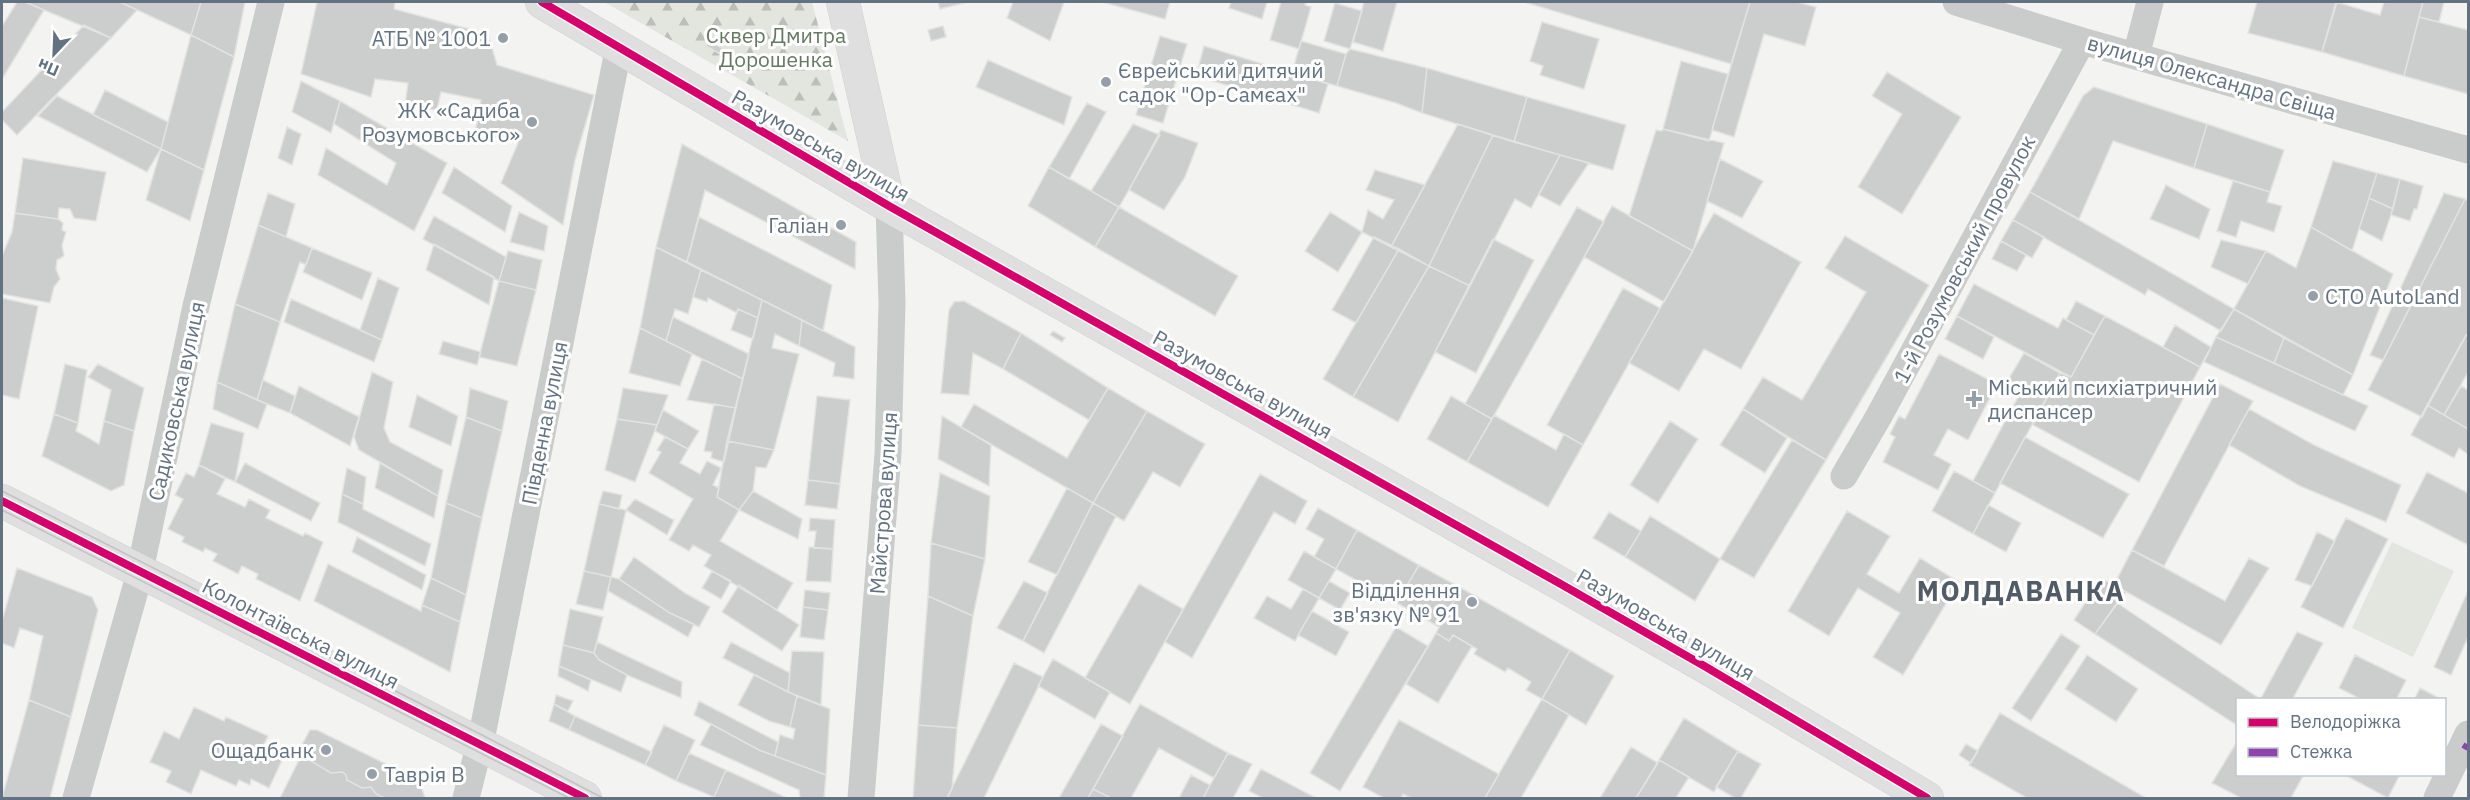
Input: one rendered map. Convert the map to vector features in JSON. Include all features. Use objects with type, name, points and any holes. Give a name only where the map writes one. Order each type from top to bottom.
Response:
[{"type":"main road","name":"Разумовська вулиця","points":[[542,2],[889,206],[1588,600],[1927,798]]},
{"type":"main road","points":[[843,2],[889,206]]},
{"type":"main road","name":"Колонтаївська вулиця","points":[[2,501],[585,798]]},
{"type":"street","name":"Садиковська вулиця","points":[[76,798],[140,572],[196,306],[271,2]]},
{"type":"street","name":"вулиця Олександра Свіща","points":[[1956,2],[2082,41],[2469,150]]},
{"type":"street","points":[[2136,56],[2150,2]]},
{"type":"street","name":"1-й Розумовський провулок","points":[[1844,476],[2082,41]]},
{"type":"street","name":"Південна вулиця","points":[[466,798],[480,743],[619,46]]},
{"type":"street","name":"Майстрова вулиця","points":[[861,798],[888,454],[892,303],[889,206]]},
{"type":"street","points":[[2437,798],[2467,742]]},
{"type":"green space","name":"Сквер Дмитра Дорошенка","points":[[604,2],[812,2],[848,141]]},
{"type":"green space","points":[[2392,542],[2454,571],[2413,657],[2352,628]]},
{"type":"building","points":[[17,2],[25,2],[44,10],[2,79],[2,26]]},
{"type":"building","points":[[25,2],[120,2],[137,10],[111,38]]},
{"type":"building","points":[[120,2],[201,2],[191,35]]},
{"type":"building","points":[[201,2],[245,2],[234,57],[191,35]]},
{"type":"building","name":"ЖК «Садиба Розумовського»","points":[[317,2],[395,2],[394,9],[488,34],[497,65],[594,95],[575,160],[563,225],[501,183],[518,143],[475,133],[481,100],[441,92],[437,110],[405,105],[408,83],[375,79],[371,97],[301,74]]},
{"type":"building","points":[[938,2],[968,2],[940,9]]},
{"type":"building","points":[[1013,2],[1064,2],[1050,41],[1007,18]]},
{"type":"building","points":[[1102,2],[1170,2],[1165,19]]},
{"type":"building","points":[[1231,2],[1267,2],[1262,19],[1229,8]]},
{"type":"building","points":[[1281,2],[1306,2],[1305,5],[1311,7],[1299,49],[1270,40]]},
{"type":"building","points":[[1364,2],[1397,2],[1383,51],[1353,42]]},
{"type":"building","points":[[1524,2],[1750,2],[1731,64]]},
{"type":"building","points":[[1750,2],[1797,2],[1816,7],[1805,46],[1764,34],[1734,137],[1712,130]]},
{"type":"building","points":[[2257,2],[2337,2],[2322,52],[2248,33]]},
{"type":"building","points":[[2336,2],[2380,15],[2384,2],[2423,2],[2404,76],[2322,52]]},
{"type":"building","points":[[2423,2],[2444,2],[2439,22],[2419,17]]},
{"type":"building","points":[[1335,3],[1362,11],[1350,49],[1324,41]]},
{"type":"building","points":[[2419,17],[2468,30],[2468,94],[2404,76]]},
{"type":"building","points":[[1542,22],[1599,39],[1584,89],[1540,75],[1543,66],[1530,61]]},
{"type":"building","points":[[84,25],[111,38],[17,135],[2,120],[2,112]]},
{"type":"building","points":[[943,26],[946,37],[931,41],[928,30]]},
{"type":"building","points":[[191,35],[234,57],[204,170],[161,149]]},
{"type":"building","points":[[1160,36],[1187,44],[1163,123],[1136,115]]},
{"type":"building","points":[[709,40],[725,50],[722,55],[706,46]]},
{"type":"building","points":[[1301,41],[1346,54],[1337,86],[1292,73]]},
{"type":"building","points":[[1204,46],[1328,84],[1319,113],[1196,76]]},
{"type":"building","points":[[1350,49],[1427,68],[1422,113],[1337,86],[1346,54]]},
{"type":"building","points":[[988,60],[1072,97],[1064,125],[976,87]]},
{"type":"building","points":[[1681,61],[1728,74],[1709,141],[1663,129]]},
{"type":"building","points":[[1427,68],[1527,97],[1514,142],[1422,113]]},
{"type":"building","points":[[1887,72],[1961,117],[1902,214],[1858,187],[1902,114],[1872,96]]},
{"type":"building","points":[[301,81],[340,101],[331,133],[292,112]]},
{"type":"building","points":[[2094,87],[2207,124],[2194,168],[2113,141],[2079,219],[2030,192],[2083,96]]},
{"type":"building","points":[[105,90],[168,122],[161,149],[93,115]]},
{"type":"building","points":[[57,96],[161,149],[147,172],[38,116]]},
{"type":"building","points":[[1527,97],[1626,125],[1613,170],[1514,142]]},
{"type":"building","points":[[340,101],[447,163],[414,231],[318,175],[326,148],[387,185],[396,163],[334,124]]},
{"type":"building","points":[[1087,103],[1106,112],[1069,179],[1049,167]]},
{"type":"building","points":[[1133,124],[1160,135],[1119,207],[1091,191]]},
{"type":"building","points":[[1458,124],[1493,135],[1429,266],[1391,247]]},
{"type":"building","points":[[2207,124],[2284,150],[2270,192],[2194,168]]},
{"type":"building","points":[[287,127],[301,134],[292,165],[278,158]]},
{"type":"building","points":[[1663,129],[1724,143],[1693,251],[1629,216],[1656,130],[1662,131]]},
{"type":"building","points":[[1161,130],[1198,143],[1185,177],[1164,210],[1129,190]]},
{"type":"building","points":[[1493,135],[1560,155],[1531,208],[1515,199],[1470,286],[1429,266]]},
{"type":"building","points":[[682,144],[856,242],[855,269],[705,190],[687,262],[656,247]]},
{"type":"building","points":[[161,149],[204,170],[190,221],[146,200]]},
{"type":"building","points":[[1560,155],[1589,163],[1560,206],[1539,195]]},
{"type":"building","points":[[23,158],[106,172],[96,221],[74,218],[70,209],[59,208],[58,219],[15,213]]},
{"type":"building","points":[[1720,159],[1763,181],[1742,218],[1707,201]]},
{"type":"building","points":[[2333,161],[2377,173],[2352,251],[2311,227]]},
{"type":"building","points":[[454,167],[512,206],[505,232],[442,193]]},
{"type":"building","points":[[1049,167],[1119,207],[1095,247],[1028,206]]},
{"type":"building","points":[[1375,170],[1425,185],[1391,247],[1362,232],[1368,210],[1383,219],[1394,200],[1366,190]]},
{"type":"building","points":[[2377,173],[2400,179],[2393,209],[2369,198]]},
{"type":"building","points":[[2400,179],[2423,186],[2417,209],[2414,209],[2410,221],[2391,215]]},
{"type":"building","points":[[2233,181],[2270,192],[2267,202],[2282,206],[2274,232],[2241,221],[2236,237],[2217,231]]},
{"type":"building","points":[[2166,185],[2210,209],[2199,239],[2150,219]]},
{"type":"building","points":[[2030,192],[2234,309],[2221,331],[2148,289],[2145,295],[2013,220]]},
{"type":"building","points":[[268,193],[295,204],[286,237],[258,225]]},
{"type":"building","points":[[2444,193],[2465,199],[2383,360],[2370,355]]},
{"type":"building","points":[[2369,198],[2393,209],[2382,241],[2359,229]]},
{"type":"building","points":[[2465,199],[2468,201],[2468,332],[2422,417],[2368,390]]},
{"type":"building","points":[[1612,206],[1693,251],[1664,302],[1584,257]]},
{"type":"building","points":[[1119,207],[1238,276],[1215,316],[1095,247]]},
{"type":"building","points":[[1577,207],[1604,222],[1492,419],[1465,404]]},
{"type":"building","points":[[519,212],[548,226],[544,251],[510,242]]},
{"type":"building","points":[[1330,212],[1362,232],[1338,272],[1305,251]]},
{"type":"building","points":[[15,213],[58,219],[63,223],[62,230],[66,232],[62,245],[64,256],[57,260],[56,269],[60,279],[54,287],[50,303],[2,294],[2,256],[12,232]]},
{"type":"building","points":[[1714,213],[1801,262],[1741,369],[1704,349],[1679,391],[1629,363]]},
{"type":"building","points":[[434,216],[506,257],[499,281],[423,239]]},
{"type":"building","points":[[699,217],[832,285],[823,331],[687,262]]},
{"type":"building","points":[[2013,220],[2044,237],[2032,258],[2001,241]]},
{"type":"building","points":[[258,225],[312,248],[306,265],[300,262],[280,322],[235,304]]},
{"type":"building","name":"СТО AutoLand","points":[[2311,227],[2393,274],[2353,375],[2234,309],[2266,251],[2296,268]]},
{"type":"building","points":[[1845,236],[1929,285],[1826,460],[1743,409],[1763,377],[1802,400],[1866,292],[1825,268]]},
{"type":"building","points":[[1374,237],[1399,249],[1356,323],[1332,310]]},
{"type":"building","points":[[1493,239],[1534,260],[1476,373],[1435,352]]},
{"type":"building","points":[[2221,240],[2266,251],[2248,284],[2211,267]]},
{"type":"building","points":[[2001,241],[2026,255],[2017,271],[1992,259]]},
{"type":"building","points":[[434,244],[494,277],[489,305],[426,270]]},
{"type":"building","points":[[656,247],[701,270],[688,314],[675,309],[666,341],[640,328]]},
{"type":"building","points":[[312,248],[372,273],[362,300],[303,272]]},
{"type":"building","points":[[1399,249],[1429,266],[1353,397],[1323,379]]},
{"type":"building","points":[[508,251],[542,260],[536,290],[499,281]]},
{"type":"building","points":[[1429,266],[1470,286],[1398,422],[1353,397]]},
{"type":"building","points":[[701,270],[762,300],[758,318],[738,309],[737,313],[708,298],[707,302],[693,297]]},
{"type":"building","points":[[378,278],[399,288],[382,340],[360,330]]},
{"type":"building","points":[[499,281],[536,290],[517,366],[479,357]]},
{"type":"building","points":[[1974,284],[2058,328],[2063,318],[2094,335],[2071,377],[1957,316]]},
{"type":"building","points":[[1623,288],[1660,308],[1583,445],[1547,425]]},
{"type":"building","points":[[2,298],[38,306],[19,399],[2,395]]},
{"type":"building","points":[[291,299],[382,340],[374,362],[284,322]]},
{"type":"building","points":[[762,300],[802,320],[799,346],[775,334],[772,348],[799,354],[774,450],[727,441]]},
{"type":"building","points":[[964,301],[1021,333],[1003,369],[973,353],[969,395],[941,393],[949,310],[954,302]]},
{"type":"building","points":[[2076,301],[2105,316],[2094,335],[2066,320]]},
{"type":"building","points":[[235,304],[280,322],[257,400],[217,382]]},
{"type":"building","points":[[738,309],[758,318],[753,339],[731,330]]},
{"type":"building","points":[[2234,309],[2284,338],[2274,363],[2216,337]]},
{"type":"building","points":[[1957,316],[1994,337],[1983,359],[1945,339]]},
{"type":"building","points":[[2105,316],[2200,367],[2139,482],[2033,425],[2060,373],[2071,377]]},
{"type":"building","points":[[673,317],[749,354],[743,379],[666,341]]},
{"type":"building","points":[[802,320],[855,347],[854,379],[833,376],[835,363],[799,346]]},
{"type":"building","points":[[2175,325],[2211,347],[2200,367],[2163,347]]},
{"type":"building","points":[[640,328],[692,354],[680,386],[629,373]]},
{"type":"building","points":[[1053,331],[1065,338],[1062,342],[1050,335]]},
{"type":"building","points":[[1021,333],[1108,388],[1089,420],[1003,369]]},
{"type":"building","points":[[2466,335],[2468,336],[2468,372],[2444,415],[2427,405]]},
{"type":"building","points":[[2216,337],[2368,406],[2355,431],[2204,362]]},
{"type":"building","points":[[2284,338],[2353,375],[2343,395],[2274,363]]},
{"type":"building","points":[[443,341],[481,352],[477,365],[439,354]]},
{"type":"building","points":[[2024,353],[2060,373],[1995,493],[1973,481],[2023,388],[2008,380]]},
{"type":"building","points":[[1939,354],[1997,384],[1968,440],[1948,429],[1934,455],[1951,464],[1938,490],[1883,462],[1895,437],[1890,434],[1899,416],[1905,419]]},
{"type":"building","points":[[702,359],[743,379],[736,408],[687,400]]},
{"type":"building","points":[[65,364],[87,370],[78,423],[54,414]]},
{"type":"building","points":[[98,364],[144,388],[134,431],[104,421],[111,390],[88,377]]},
{"type":"building","points":[[372,372],[393,382],[384,428],[390,442],[443,470],[438,496],[359,450],[354,437]]},
{"type":"building","points":[[263,380],[295,396],[290,413],[257,400]]},
{"type":"building","points":[[217,382],[267,404],[258,429],[213,409]]},
{"type":"building","points":[[2220,384],[2253,401],[2164,566],[2132,550]]},
{"type":"building","points":[[299,386],[359,417],[350,446],[290,413]]},
{"type":"building","points":[[2461,386],[2468,390],[2468,429],[2444,415]]},
{"type":"building","points":[[470,388],[508,401],[502,431],[466,417]]},
{"type":"building","points":[[623,388],[668,395],[657,425],[617,419]]},
{"type":"building","points":[[1108,388],[1147,411],[1093,503],[961,427],[974,404],[1067,458]]},
{"type":"building","points":[[417,395],[458,416],[451,446],[409,427]]},
{"type":"building","points":[[817,396],[850,400],[840,484],[808,480]]},
{"type":"building","points":[[1451,396],[1492,419],[1467,462],[1427,439]]},
{"type":"building","points":[[714,404],[736,408],[724,462],[711,458],[712,452],[704,451]]},
{"type":"building","points":[[2427,405],[2468,429],[2468,454],[2459,448],[2454,458],[2411,435]]},
{"type":"building","points":[[1743,409],[1787,438],[1765,473],[1720,445]]},
{"type":"building","points":[[2249,409],[2314,445],[2401,485],[2386,522],[2300,486],[2229,445]]},
{"type":"building","points":[[663,410],[699,431],[688,449],[655,431]]},
{"type":"building","points":[[1147,411],[1205,444],[1180,487],[1153,472],[1124,521],[1093,503]]},
{"type":"building","points":[[54,414],[78,423],[76,431],[99,444],[104,421],[134,431],[124,485],[111,491],[42,456]]},
{"type":"building","points":[[1494,415],[1556,450],[1564,434],[1583,445],[1548,507],[1467,462]]},
{"type":"building","points":[[942,416],[991,445],[989,486],[938,459]]},
{"type":"building","points":[[466,417],[502,431],[482,518],[446,503]]},
{"type":"building","points":[[617,419],[657,425],[635,482],[605,470]]},
{"type":"building","points":[[1670,421],[1698,439],[1658,503],[1630,485]]},
{"type":"building","points":[[211,423],[244,433],[235,482],[199,465]]},
{"type":"building","points":[[665,437],[688,449],[680,463],[700,474],[707,461],[721,468],[713,485],[719,488],[717,497],[739,510],[720,541],[793,583],[777,610],[704,566],[711,555],[693,545],[689,551],[669,540],[693,499],[649,473],[661,452],[657,450]]},
{"type":"building","points":[[2025,437],[2129,494],[2103,538],[2000,483]]},
{"type":"building","points":[[1792,440],[1826,460],[1754,578],[1720,559]]},
{"type":"building","points":[[727,441],[774,450],[766,468],[756,467],[753,491],[739,510],[717,497]]},
{"type":"building","points":[[245,463],[320,503],[311,521],[235,482]]},
{"type":"building","points":[[380,463],[438,496],[434,518],[375,488]]},
{"type":"building","points":[[199,465],[225,479],[217,494],[245,507],[249,499],[270,510],[266,518],[303,536],[305,533],[323,542],[300,601],[256,579],[258,574],[242,566],[238,574],[213,561],[217,554],[205,548],[203,552],[182,542],[184,537],[168,529],[183,499],[175,495],[186,473],[194,477]]},
{"type":"building","points":[[347,468],[366,477],[363,504],[342,494]]},
{"type":"building","points":[[1954,471],[1995,493],[1973,534],[1932,511]]},
{"type":"building","points":[[2427,472],[2468,493],[2468,545],[2406,513]]},
{"type":"building","points":[[940,473],[990,496],[985,559],[931,543]]},
{"type":"building","points":[[1260,474],[1307,501],[1295,524],[1274,512],[1192,658],[1165,642]]},
{"type":"building","points":[[808,480],[840,484],[837,509],[805,505]]},
{"type":"building","points":[[1067,488],[1093,503],[1057,575],[1028,562]]},
{"type":"building","points":[[603,491],[622,495],[619,509],[599,504]]},
{"type":"building","points":[[753,491],[802,519],[798,539],[739,510]]},
{"type":"building","points":[[342,494],[363,504],[363,509],[431,544],[425,566],[338,522]]},
{"type":"building","points":[[635,499],[674,520],[667,535],[626,510]]},
{"type":"building","points":[[446,503],[482,518],[466,595],[431,578]]},
{"type":"building","points":[[1093,503],[1116,516],[1044,653],[1023,641]]},
{"type":"building","points":[[599,504],[626,510],[611,577],[584,571]]},
{"type":"building","points":[[1988,505],[2021,523],[2006,552],[1973,534]]},
{"type":"building","points":[[1318,508],[1357,530],[1336,569],[1314,557],[1324,539],[1306,529]]},
{"type":"building","points":[[1847,511],[1890,536],[1867,574],[1899,593],[1920,558],[1959,582],[1903,675],[1873,657],[1900,613],[1858,588],[1829,636],[1788,611]]},
{"type":"building","points":[[1609,512],[1641,531],[1625,557],[1593,538]]},
{"type":"building","points":[[1650,516],[1720,559],[1695,601],[1625,557]]},
{"type":"building","points":[[810,518],[835,520],[833,549],[814,548],[816,531],[809,531]]},
{"type":"building","points":[[2346,518],[2388,539],[2343,628],[2301,607]]},
{"type":"building","points":[[1357,530],[1419,565],[1397,603],[1336,569]]},
{"type":"building","points":[[2317,532],[2335,541],[2312,586],[2295,580]]},
{"type":"building","points":[[357,537],[426,575],[422,590],[352,552]]},
{"type":"building","points":[[931,543],[985,559],[973,616],[928,596]]},
{"type":"building","points":[[809,547],[833,549],[831,582],[806,581]]},
{"type":"building","points":[[2132,550],[2225,601],[2249,558],[2269,568],[2221,645],[2114,585]]},
{"type":"building","points":[[1304,551],[1336,569],[1319,598],[1288,580]]},
{"type":"building","points":[[634,557],[685,593],[710,607],[699,627],[670,613],[619,579]]},
{"type":"building","points":[[328,564],[421,611],[422,605],[460,622],[450,672],[314,601]]},
{"type":"building","points":[[1419,565],[1461,588],[1439,627],[1397,603]]},
{"type":"building","points":[[17,568],[92,597],[98,610],[71,717],[29,700],[43,636],[20,628],[14,648],[2,643],[2,621]]},
{"type":"building","points":[[584,571],[611,577],[603,610],[576,604]]},
{"type":"building","points":[[712,571],[731,581],[721,599],[702,588]]},
{"type":"building","points":[[611,577],[619,579],[670,613],[694,624],[688,637],[608,591]]},
{"type":"building","points":[[431,578],[466,595],[460,622],[422,605]]},
{"type":"building","points":[[2101,578],[2126,592],[2095,634],[2074,620]]},
{"type":"building","points":[[1024,581],[1048,593],[1023,641],[997,628]]},
{"type":"building","points":[[1329,581],[1350,593],[1340,610],[1319,598]]},
{"type":"building","points":[[1139,584],[1183,609],[1130,704],[1085,678]]},
{"type":"building","points":[[739,585],[799,625],[782,651],[722,612]]},
{"type":"building","points":[[1461,588],[1570,650],[1542,699],[1526,690],[1531,682],[1508,668],[1505,672],[1474,654],[1477,649],[1453,635],[1449,641],[1436,633]]},
{"type":"building","points":[[1303,589],[1319,598],[1295,641],[1254,618],[1267,596],[1291,609]]},
{"type":"building","points":[[805,590],[830,593],[828,610],[803,607]]},
{"type":"building","points":[[2468,591],[2468,637],[2451,675],[2434,667]]},
{"type":"building","points":[[928,596],[973,616],[957,728],[918,725]]},
{"type":"building","points":[[2117,603],[2259,698],[2236,698],[2236,725],[2095,634]]},
{"type":"building","points":[[803,607],[828,610],[824,640],[800,637]]},
{"type":"building","points":[[570,609],[603,617],[594,653],[563,645]]},
{"type":"building","points":[[1312,611],[1349,632],[1336,656],[1298,635]]},
{"type":"building","points":[[1396,627],[1428,646],[1340,791],[1310,773]]},
{"type":"building","points":[[2297,632],[2323,643],[2293,698],[2261,698]]},
{"type":"building","points":[[1436,633],[1449,641],[1453,635],[1472,646],[1438,703],[1406,684]]},
{"type":"building","points":[[2061,634],[2080,646],[2031,721],[2012,708]]},
{"type":"building","points":[[597,642],[682,682],[681,698],[627,675],[599,660],[594,653]]},
{"type":"building","points":[[731,642],[790,673],[788,692],[723,658]]},
{"type":"building","points":[[563,645],[594,653],[599,660],[627,675],[621,692],[559,666]]},
{"type":"building","points":[[1570,650],[1614,676],[1586,725],[1542,699]]},
{"type":"building","points":[[792,651],[824,652],[821,705],[788,692]]},
{"type":"building","points":[[2087,655],[2138,689],[2116,722],[2065,689]]},
{"type":"building","points":[[2355,655],[2406,680],[2397,698],[2358,698],[2339,688]]},
{"type":"building","points":[[1053,659],[1110,692],[1095,719],[1038,686]]},
{"type":"building","points":[[1014,663],[1043,677],[984,798],[947,798]]},
{"type":"building","points":[[559,666],[591,680],[588,691],[558,676]]},
{"type":"building","points":[[754,675],[797,696],[790,727],[769,721],[738,705]]},
{"type":"building","points":[[2420,688],[2439,698],[2415,698]]},
{"type":"building","points":[[556,695],[573,701],[568,711],[554,704]]},
{"type":"building","points":[[797,696],[830,709],[826,775],[775,756],[780,735],[793,739],[795,729],[790,727]]},
{"type":"building","points":[[1542,699],[1569,715],[1521,798],[1485,798]]},
{"type":"building","points":[[29,700],[71,717],[50,798],[2,798]]},
{"type":"building","points":[[699,701],[778,742],[775,756],[759,750],[694,715]]},
{"type":"building","points":[[554,704],[575,716],[569,730],[549,721]]},
{"type":"building","points":[[1140,704],[1228,753],[1214,778],[1159,748],[1131,798],[1111,798],[1093,789]]},
{"type":"building","points":[[194,707],[224,721],[226,717],[268,736],[264,744],[285,754],[269,788],[251,779],[250,785],[239,780],[236,786],[201,770],[191,794],[166,782],[171,771],[150,762],[164,731],[179,739]]},
{"type":"building","points":[[2000,713],[2146,798],[2027,798],[1969,765]]},
{"type":"building","points":[[575,716],[652,752],[645,765],[569,730]]},
{"type":"building","points":[[1684,718],[1738,751],[1714,792],[1659,760]]},
{"type":"building","points":[[1399,720],[1499,774],[1485,798],[1411,798],[1403,794],[1401,798],[1384,798],[1363,787]]},
{"type":"building","points":[[711,724],[759,750],[826,775],[824,798],[800,798],[799,790],[700,745]]},
{"type":"building","points":[[1101,724],[1123,736],[1088,798],[1059,798]]},
{"type":"building","points":[[664,725],[695,740],[676,781],[645,765]]},
{"type":"building","points":[[918,725],[957,728],[952,789],[947,798],[913,798]]},
{"type":"building","points":[[310,730],[317,730],[404,773],[421,786],[425,798],[385,798],[376,794],[371,787],[362,788],[347,780],[346,775],[342,772],[331,773],[311,761],[296,756]]},
{"type":"building","points":[[2236,743],[2236,776],[2303,776],[2291,798],[2241,798],[2212,783]]},
{"type":"building","points":[[1966,744],[1978,751],[1971,763],[1959,755]]},
{"type":"building","points":[[1631,747],[1658,763],[1636,798],[1600,798]]},
{"type":"building","points":[[1738,751],[1761,764],[1741,798],[1735,798],[1716,787]]},
{"type":"building","points":[[689,753],[726,770],[714,797],[676,781]]},
{"type":"building","points":[[1228,753],[1252,764],[1233,798],[1203,798]]},
{"type":"building","points":[[300,758],[311,761],[331,773],[342,772],[346,775],[347,780],[362,788],[371,787],[376,794],[385,798],[280,798]]},
{"type":"building","points":[[1659,760],[1689,777],[1676,798],[1636,798]]},
{"type":"building","points":[[1261,769],[1316,798],[1263,798],[1249,791]]},
{"type":"building","points":[[726,770],[787,798],[714,797]]},
{"type":"building","points":[[1191,775],[1210,785],[1203,798],[1179,798]]},
{"type":"building","points":[[2347,776],[2399,776],[2388,798]]},
{"type":"building","points":[[1093,789],[1111,798],[1088,798]]},
{"type":"tram line","points":[[2,491],[603,798]]},
{"type":"tram line","points":[[2,510],[569,798]]},
{"type":"marked path","points":[[2463,745],[2468,748]]},
{"type":"cycle path","points":[[542,2],[889,206],[1559,583],[1927,798]]},
{"type":"cycle path","points":[[2,501],[585,798]]},
{"type":"place","name":"АТБ № 1001","points":[[503,38]]},
{"type":"place","name":"Єврейський дитячий садок \"Ор-Самєах\"","points":[[1106,82]]},
{"type":"place","name":"ЖК «Садиба Розумовського»","points":[[532,122]]},
{"type":"place","name":"Галіан","points":[[841,225]]},
{"type":"place","name":"СТО AutoLand","points":[[2313,296]]},
{"type":"place","name":"Міський психіатричний диспансер","points":[[1974,399]]},
{"type":"place","name":"Відділення зв'язку № 91","points":[[1472,602]]},
{"type":"place","name":"Ощадбанк","points":[[326,750]]},
{"type":"place","name":"Таврія В","points":[[372,774]]},
{"type":"district","name":"МОЛДАВАНКА","points":[[2021,590]]}]
